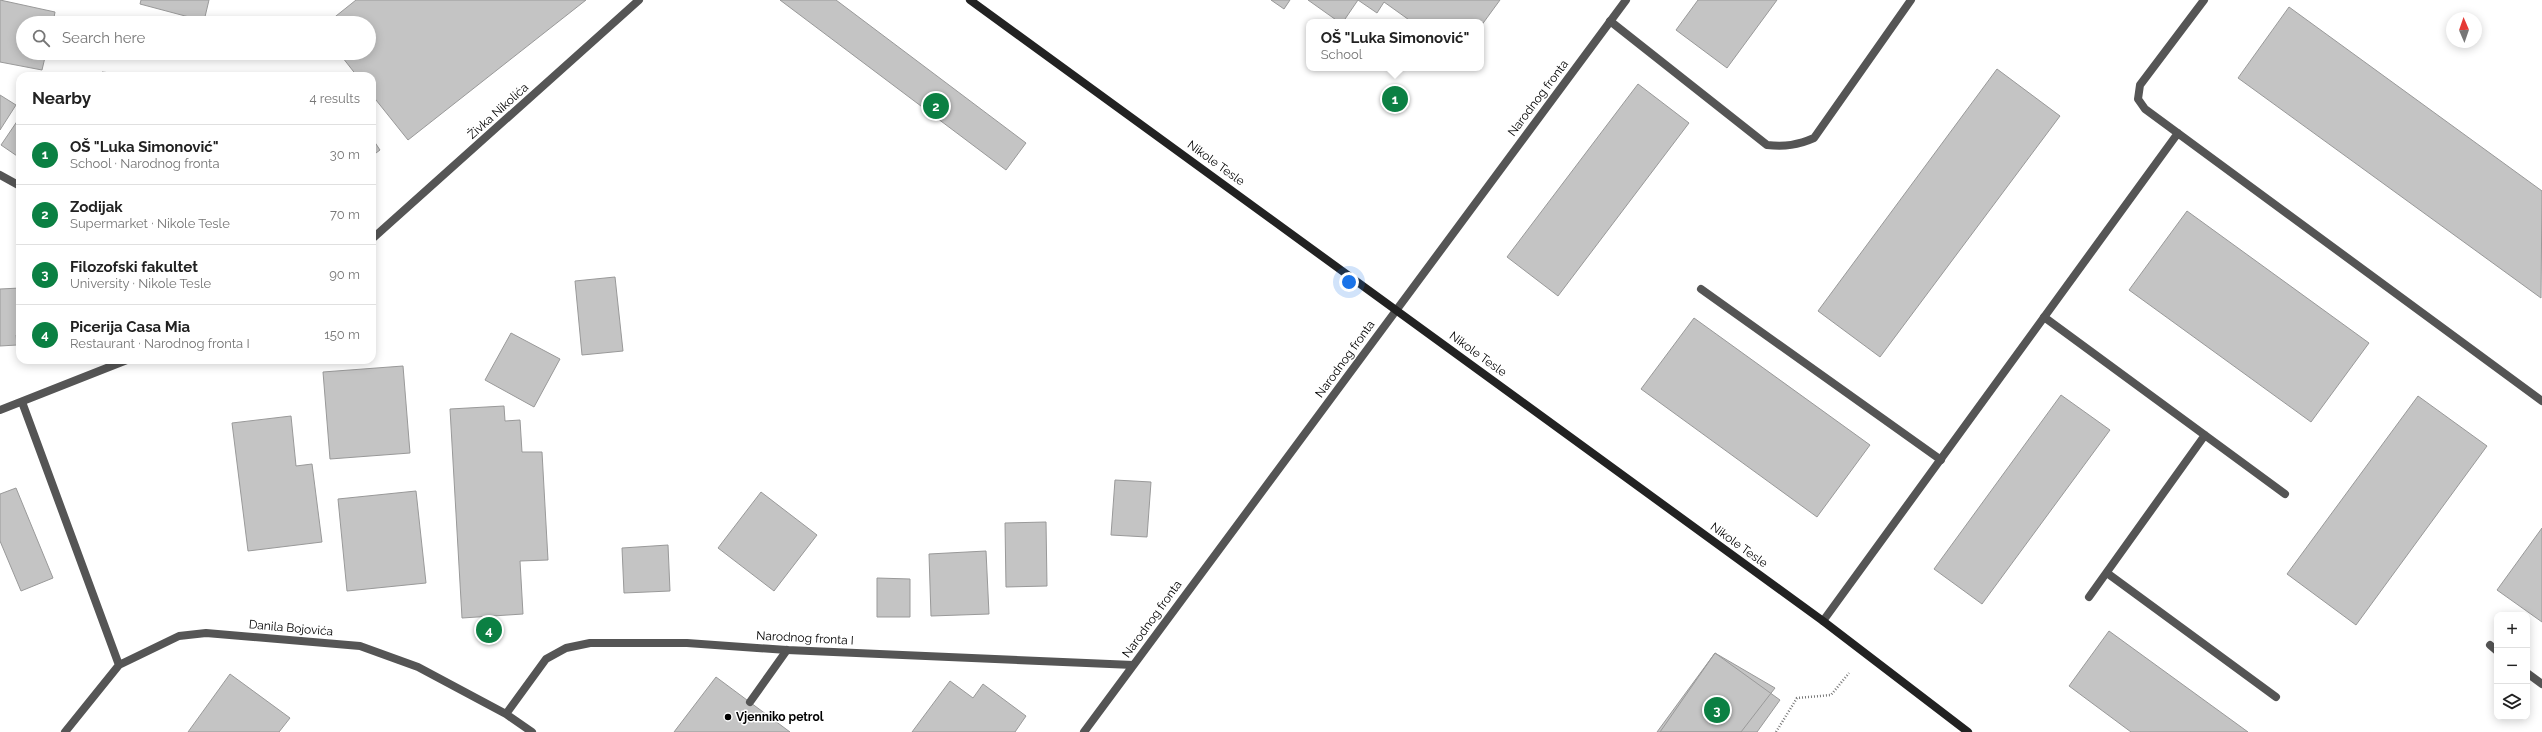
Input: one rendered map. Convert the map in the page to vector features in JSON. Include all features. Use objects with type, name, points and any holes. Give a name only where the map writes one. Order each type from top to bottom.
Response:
[{"type":"street","name":"Živka Nikolića","points":[[376,235],[639,0]]},
{"type":"street","name":"Nikole Tesle","points":[[970,0],[1824,621],[1968,732]]},
{"type":"street","name":"Narodnog fronta","points":[[1084,732],[1626,0]]},
{"type":"street","points":[[1610,21],[1767,145],[1799,145],[1814,138],[1911,0]]},
{"type":"street","points":[[2204,0],[2140,85],[2138,99],[2145,109],[2542,401]]},
{"type":"street","points":[[1824,621],[2178,133]]},
{"type":"street","points":[[0,175],[16,184]]},
{"type":"street","points":[[1701,289],[1940,460]]},
{"type":"street","points":[[2044,317],[2286,494]]},
{"type":"street","points":[[0,410],[116,364]]},
{"type":"street","points":[[22,402],[118,665]]},
{"type":"street","points":[[2089,597],[2205,435]]},
{"type":"street","points":[[2106,573],[2276,697]]},
{"type":"street","name":"Danila Bojovića","points":[[65,732],[118,665],[179,636],[206,633],[360,646],[418,667],[506,714],[532,732]]},
{"type":"street","name":"Narodnog fronta I","points":[[506,714],[546,658],[566,648],[590,643],[687,643],[787,650],[1133,665]]},
{"type":"street","points":[[2490,646],[2494,649]]},
{"type":"street","points":[[750,702],[787,650]]},
{"type":"street","points":[[2530,675],[2542,684]]},
{"type":"path","points":[[1776,732],[1797,698],[1831,695],[1866,653]]},
{"type":"building","points":[[0,0],[55,12],[54,16],[16,16],[16,60],[44,60],[42,70],[0,62]]},
{"type":"building","points":[[141,0],[209,0],[205,16],[185,16],[140,4]]},
{"type":"building","points":[[356,0],[586,0],[408,140],[376,100],[376,72],[354,72],[344,60],[376,60],[376,16],[336,16]]},
{"type":"building","points":[[780,0],[836,0],[1026,143],[1006,170]]},
{"type":"building","points":[[1271,0],[1290,0],[1284,9]]},
{"type":"building","points":[[1308,0],[1358,0],[1345,19],[1335,19]]},
{"type":"building","points":[[1358,0],[1500,0],[1484,22],[1484,19],[1408,19],[1384,2],[1377,13]]},
{"type":"building","points":[[1698,0],[1777,0],[1727,68],[1676,30]]},
{"type":"building","points":[[2289,7],[2542,191],[2541,298],[2238,78]]},
{"type":"building","points":[[1997,69],[2060,116],[1880,357],[1818,311]]},
{"type":"building","points":[[1638,84],[1689,123],[1558,296],[1507,257]]},
{"type":"building","points":[[0,95],[16,105],[0,130]]},
{"type":"building","points":[[16,123],[16,155],[1,145]]},
{"type":"building","points":[[376,144],[380,150],[376,153]]},
{"type":"building","points":[[2187,211],[2369,343],[2311,422],[2129,290]]},
{"type":"building","points":[[615,277],[623,351],[582,355],[575,281]]},
{"type":"building","points":[[16,288],[16,345],[0,346],[0,289]]},
{"type":"building","points":[[1694,318],[1870,445],[1817,517],[1641,389]]},
{"type":"building","points":[[511,333],[560,359],[534,407],[485,380]]},
{"type":"building","points":[[403,366],[410,453],[330,459],[323,372]]},
{"type":"building","points":[[2061,395],[2110,430],[1982,604],[1934,569]]},
{"type":"building","points":[[2418,396],[2487,446],[2356,625],[2287,574]]},
{"type":"building","points":[[504,406],[505,421],[520,420],[522,452],[542,452],[548,560],[520,561],[523,614],[462,618],[450,409]]},
{"type":"building","points":[[291,416],[296,466],[312,464],[322,542],[248,551],[232,423]]},
{"type":"building","points":[[1115,480],[1151,482],[1147,537],[1111,535]]},
{"type":"building","points":[[16,488],[53,578],[21,591],[0,541],[0,494]]},
{"type":"building","points":[[416,491],[426,583],[347,591],[338,499]]},
{"type":"building","points":[[761,492],[817,535],[774,591],[718,548]]},
{"type":"building","points":[[1046,522],[1047,586],[1006,587],[1005,523]]},
{"type":"building","points":[[2542,528],[2542,622],[2497,590]]},
{"type":"building","points":[[668,545],[670,591],[624,593],[622,548]]},
{"type":"building","points":[[986,551],[989,614],[931,616],[929,554]]},
{"type":"building","points":[[877,578],[910,579],[910,617],[877,617]]},
{"type":"building","points":[[2109,631],[2248,732],[2131,732],[2069,686]]},
{"type":"building","points":[[1715,653],[1780,700],[1757,732],[1657,732]]},
{"type":"building","points":[[1715,653],[1775,688],[1741,732],[1660,732]]},
{"type":"building","points":[[230,674],[290,718],[279,732],[188,732]]},
{"type":"building","name":"Vjenniko petrol","points":[[716,677],[790,732],[674,732]]},
{"type":"building","points":[[950,681],[973,698],[983,684],[1026,716],[1015,732],[912,732]]},
{"type":"place","name":"OŠ \"Luka Simonović\"","points":[[1395,99]]},
{"type":"place","name":"Zodijak","points":[[936,106]]},
{"type":"place","name":"Picerija Casa Mia","points":[[489,630]]},
{"type":"place","name":"Filozofski fakultet","points":[[1717,710]]},
{"type":"place","name":"Vjenniko petrol","points":[[728,717]]}]
